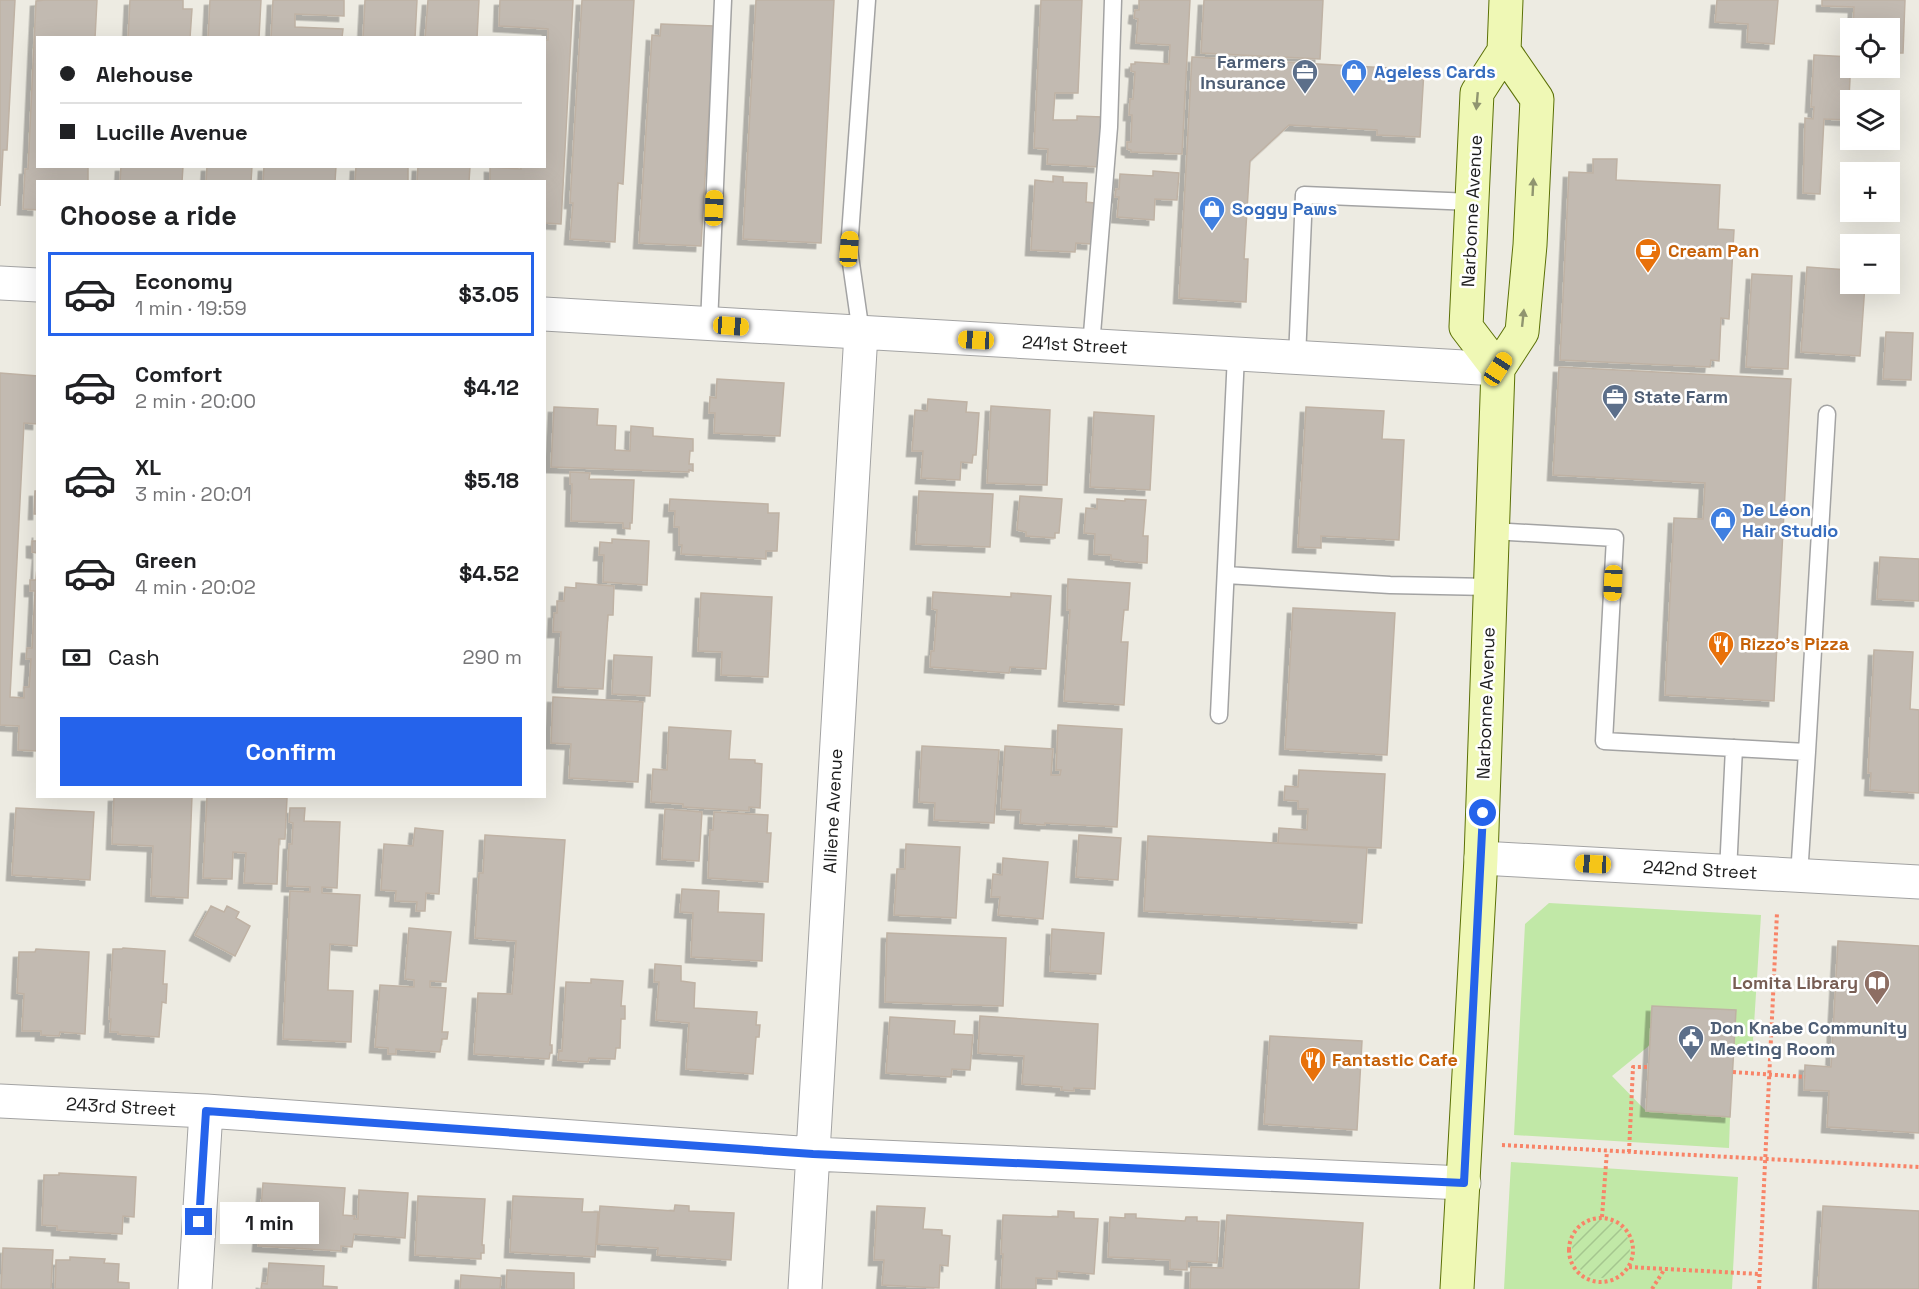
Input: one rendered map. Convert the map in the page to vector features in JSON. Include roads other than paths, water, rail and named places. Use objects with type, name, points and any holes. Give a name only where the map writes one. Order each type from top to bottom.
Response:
[{"type":"main road","points":[[1498,369],[1522,332],[1530,245],[1537,99],[1504,51],[1506,0]]},
{"type":"main road","name":"Narbonne Avenue","points":[[1457,1289],[1481,858],[1498,369],[1466,327],[1477,93],[1504,51]]},
{"type":"street","points":[[0,283],[36,285]]},
{"type":"street","name":"241st Street","points":[[546,314],[1498,369]]},
{"type":"street","name":"Alliene Avenue","points":[[805,1289],[861,333]]},
{"type":"street","name":"242nd Street","points":[[1481,858],[1919,882]]},
{"type":"street","name":"243rd Street","points":[[0,1101],[206,1111],[813,1154],[1464,1183]]},
{"type":"street","points":[[195,1289],[206,1111]]},
{"type":"lane","points":[[709,324],[723,0]]},
{"type":"lane","points":[[861,333],[849,249],[867,0]]},
{"type":"lane","points":[[1091,346],[1109,127],[1113,0]]},
{"type":"lane","points":[[1297,358],[1304,195],[1472,202]]},
{"type":"lane","points":[[1219,715],[1236,355]]},
{"type":"lane","points":[[1799,876],[1827,414]]},
{"type":"lane","points":[[1492,531],[1615,538],[1604,741],[1807,752]]},
{"type":"lane","points":[[1226,575],[1390,585],[1490,587]]},
{"type":"lane","points":[[1728,872],[1734,748]]},
{"type":"place","name":"Farmers Insurance","points":[[1305,95]]},
{"type":"place","name":"Ageless Cards","points":[[1354,95]]},
{"type":"place","name":"Soggy Paws","points":[[1212,232]]},
{"type":"place","name":"Cream Pan","points":[[1648,274]]},
{"type":"place","name":"State Farm","points":[[1615,420]]},
{"type":"place","name":"De Léon Hair Studio","points":[[1723,543]]},
{"type":"place","name":"Rizzo's Pizza","points":[[1721,667]]},
{"type":"place","name":"Lomita Library","points":[[1877,1006]]},
{"type":"place","name":"Don Knabe Community Meeting Room","points":[[1691,1061]]},
{"type":"place","name":"Fantastic Cafe","points":[[1313,1083]]}]
